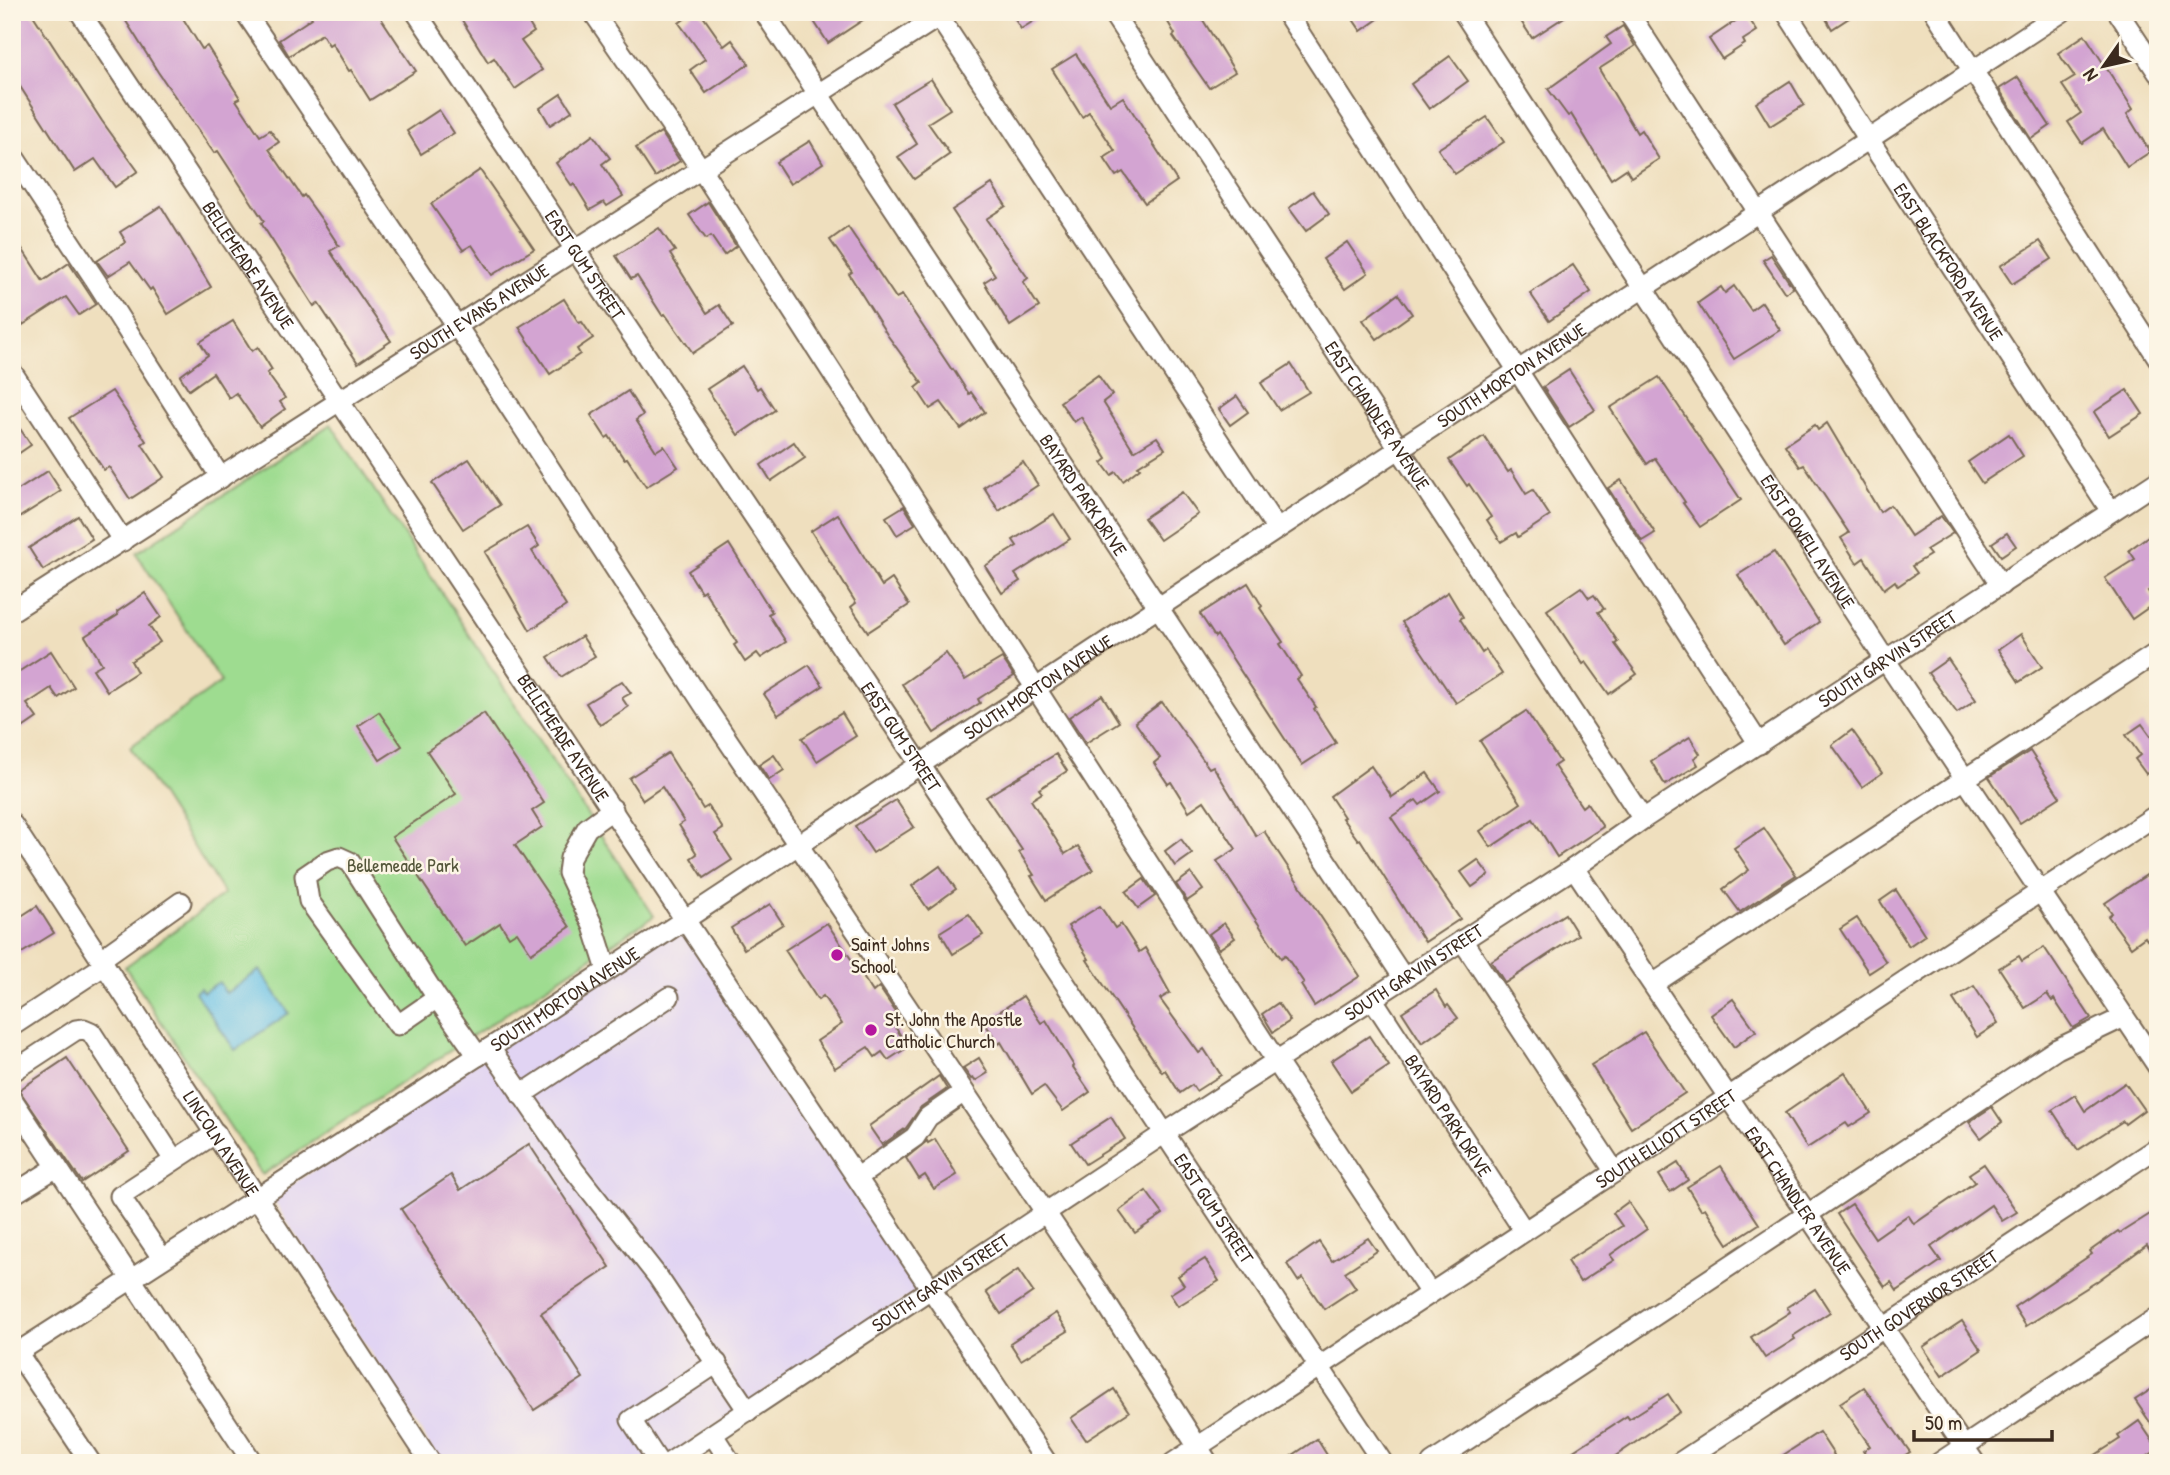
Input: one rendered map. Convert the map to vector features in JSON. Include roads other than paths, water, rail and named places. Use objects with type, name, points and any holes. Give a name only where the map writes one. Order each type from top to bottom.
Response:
[{"type":"street","name":"BELLEMEADE AVENUE","points":[[80,12],[1046,1463]]},
{"type":"street","points":[[245,12],[457,326],[704,705],[1044,1213],[1100,1292],[1203,1455]]},
{"type":"street","name":"EAST GUM STREET","points":[[416,12],[1383,1463]]},
{"type":"street","points":[[593,12],[701,169],[1276,1061],[1430,1293]]},
{"type":"street","name":"BAYARD PARK DRIVE","points":[[764,12],[1404,977]]},
{"type":"street","name":"EAST CHANDLER AVENUE","points":[[1112,12],[1643,819]]},
{"type":"street","points":[[1286,12],[1759,744]]},
{"type":"street","name":"EAST POWELL AVENUE","points":[[1463,12],[1886,661],[2158,1067]]},
{"type":"street","points":[[1628,12],[2001,585]]},
{"type":"street","name":"EAST BLACKFORD AVENUE","points":[[1786,12],[2111,511]]},
{"type":"street","points":[[1935,12],[2158,358]]},
{"type":"street","name":"SOUTH MORTON AVENUE","points":[[15,1354],[484,1052],[2062,12]]},
{"type":"street","points":[[2118,12],[2158,73]]},
{"type":"street","name":"SOUTH EVANS AVENUE","points":[[14,606],[123,541],[943,15]]},
{"type":"street","points":[[943,15],[1277,529]]},
{"type":"street","points":[[12,154],[220,478]]},
{"type":"street","points":[[12,372],[123,541]]},
{"type":"street","name":"SOUTH GARVIN STREET","points":[[669,1463],[1165,1133],[1574,868],[1643,819],[2158,481]]},
{"type":"street","points":[[1653,984],[2158,652]]},
{"type":"street","points":[[607,970],[593,926],[568,873],[570,858],[587,828],[612,809]]},
{"type":"street","name":"SOUTH ELLIOTT STREET","points":[[1173,1463],[1203,1455],[1320,1366],[2158,814]]},
{"type":"street","name":"LINCOLN AVENUE","points":[[12,824],[216,1133],[426,1461]]},
{"type":"street","points":[[437,998],[398,1025],[309,901],[305,876],[327,861],[339,857],[350,862],[437,998],[521,1095],[574,1170],[658,1278],[748,1411]]},
{"type":"street","name":"EAST CHANDLER AVENUE","points":[[1574,868],[1810,1214],[1970,1455]]},
{"type":"street","points":[[12,1026],[103,962],[181,902]]},
{"type":"street","points":[[1462,940],[1615,1172]]},
{"type":"street","points":[[521,1095],[669,997]]},
{"type":"street","name":"BAYARD PARK DRIVE","points":[[1372,998],[1524,1231]]},
{"type":"street","points":[[1432,1463],[2057,1049],[2124,1017]]},
{"type":"street","points":[[12,1066],[15,1070],[76,1030],[92,1032],[174,1160]]},
{"type":"street","points":[[858,1177],[915,1137],[928,1117],[964,1092]]},
{"type":"street","points":[[12,1099],[253,1463]]},
{"type":"street","points":[[162,1258],[120,1196],[216,1133]]},
{"type":"street","name":"SOUTH GOVERNOR STREET","points":[[1679,1463],[2158,1147]]},
{"type":"street","points":[[12,1195],[57,1167]]},
{"type":"street","points":[[1939,1463],[1970,1455],[2158,1317]]},
{"type":"street","points":[[15,1354],[91,1463]]},
{"type":"street","points":[[659,1463],[631,1420],[717,1363]]},
{"type":"street","points":[[713,1435],[732,1463]]},
{"type":"water","points":[[260,970],[289,1013],[235,1050],[195,992],[200,988],[203,992],[219,982],[226,993]]},
{"type":"place","name":"Saint Johns School","points":[[837,955]]},
{"type":"place","name":"St. John the Apostle Catholic Church","points":[[871,1030]]},
{"type":"park label","name":"Bellemeade Park","points":[[403,865]]}]
